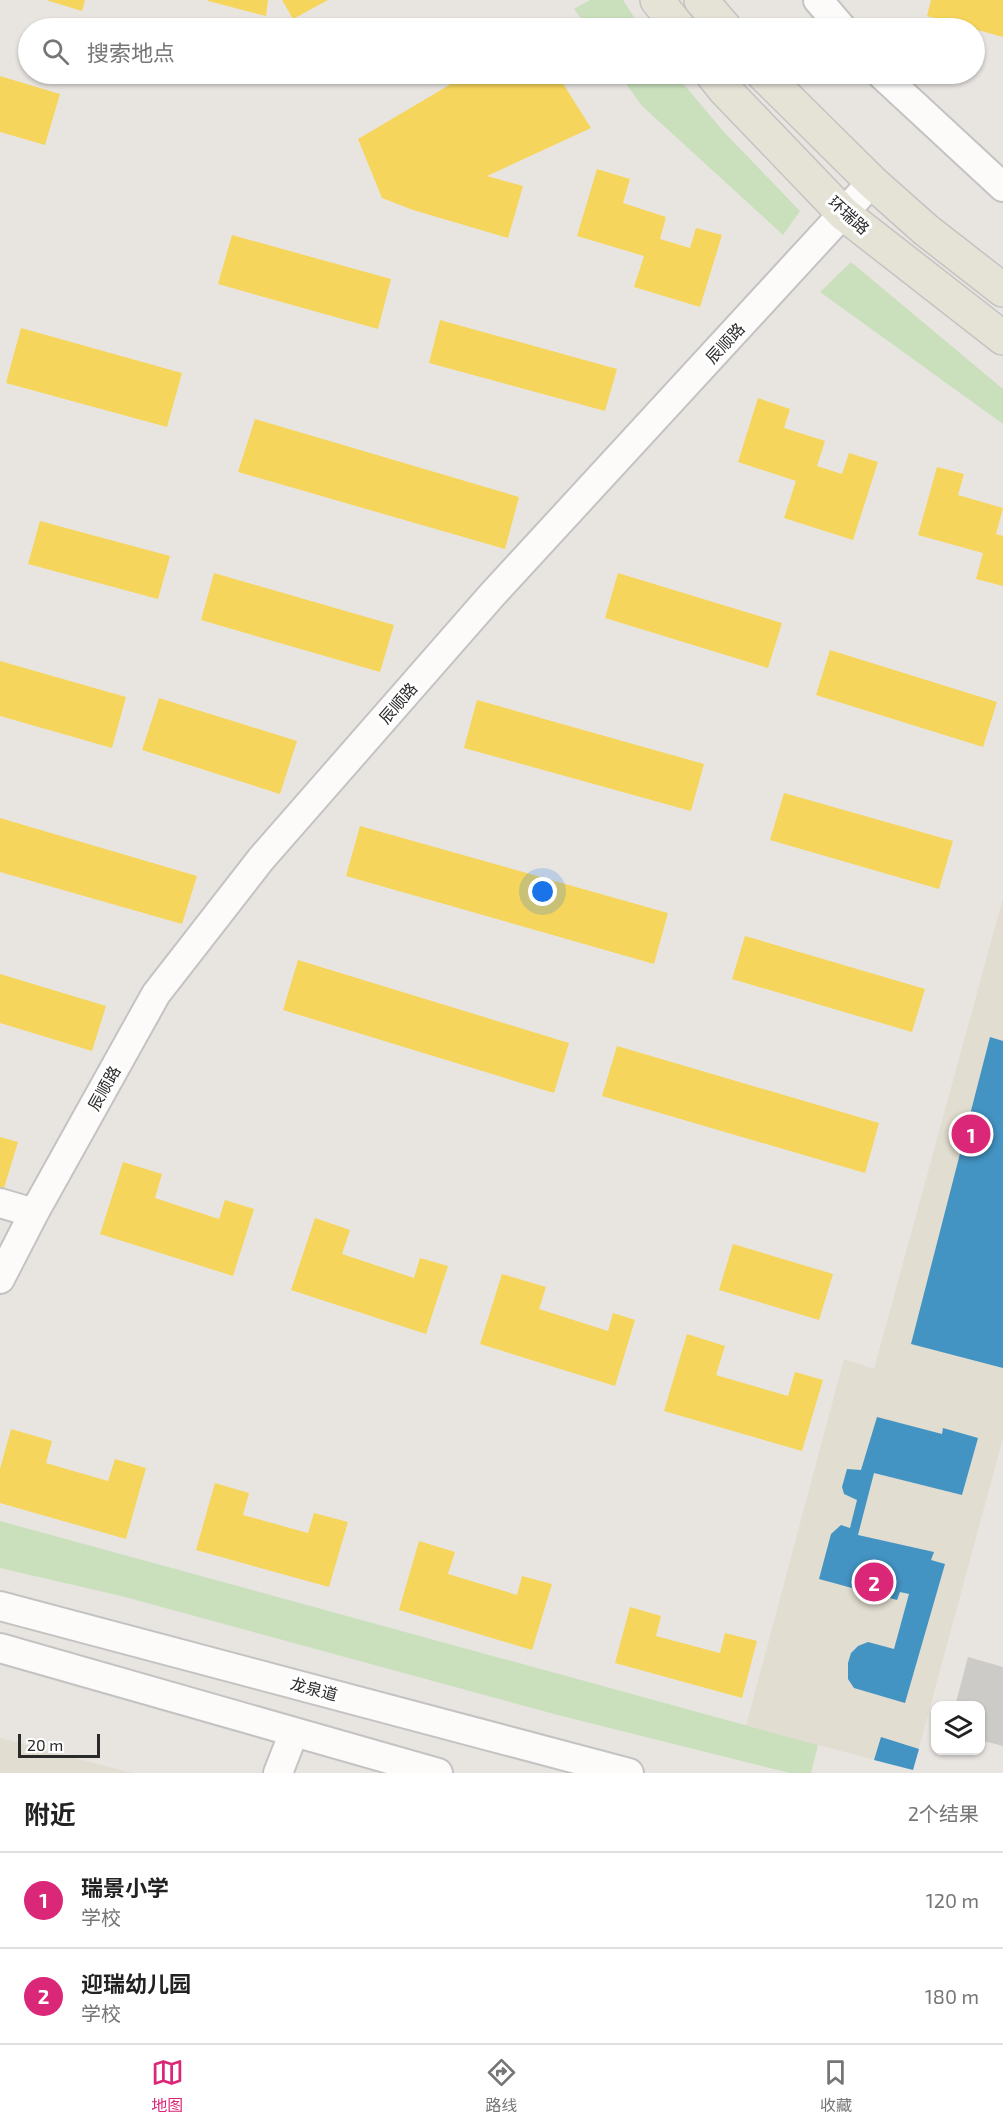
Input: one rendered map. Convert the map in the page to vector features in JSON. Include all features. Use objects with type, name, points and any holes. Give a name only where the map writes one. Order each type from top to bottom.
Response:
[{"type":"main road","points":[[657,0],[671,18]]},
{"type":"main road","points":[[701,0],[716,18]]},
{"type":"main road","name":"环瑞路","points":[[720,84],[844,214],[1003,338]]},
{"type":"main road","points":[[773,84],[872,182],[926,230],[1003,290]]},
{"type":"street","points":[[818,0],[833,18]]},
{"type":"street","points":[[892,84],[1003,187]]},
{"type":"street","name":"辰顺路","points":[[0,1279],[34,1213],[156,994],[261,859],[492,596],[872,182]]},
{"type":"street","points":[[0,1203],[34,1213]]},
{"type":"street","name":"龙泉道","points":[[0,1606],[629,1773]]},
{"type":"street","points":[[0,1648],[438,1773]]},
{"type":"street","points":[[278,1773],[294,1732]]},
{"type":"shaded area","points":[[1003,898],[1003,1438],[913,1770],[746,1726],[844,1359],[874,1369]]},
{"type":"shaded area","points":[[0,1738],[132,1773],[0,1773]]},
{"type":"green space","points":[[590,0],[623,0],[635,18],[581,18],[574,9]]},
{"type":"green space","points":[[626,84],[683,84],[724,132],[800,211],[783,235],[642,106]]},
{"type":"green space","points":[[851,262],[1003,389],[1003,424],[820,292]]},
{"type":"green space","points":[[0,1521],[818,1745],[811,1773],[790,1773],[554,1714],[121,1596],[0,1568]]},
{"type":"building: 住宅","points":[[46,0],[85,0],[82,11]]},
{"type":"building: 住宅","points":[[268,0],[266,16],[208,1]]},
{"type":"building: 住宅","points":[[282,0],[328,0],[295,18],[292,18]]},
{"type":"building: 住宅","points":[[931,0],[1003,0],[1003,37],[985,32],[985,18],[927,16]]},
{"type":"building: 住宅","points":[[0,76],[18,81],[18,84],[27,84],[60,94],[45,145],[0,132]]},
{"type":"building: 住宅","points":[[451,84],[563,84],[591,128],[487,176],[523,186],[508,238],[413,210],[382,198],[358,139]]},
{"type":"building: 住宅","points":[[597,169],[630,179],[623,203],[666,217],[660,239],[690,248],[696,228],[722,235],[700,307],[634,287],[644,256],[577,236]]},
{"type":"building: 住宅","points":[[232,235],[391,279],[378,329],[218,284]]},
{"type":"building: 住宅","points":[[440,320],[617,369],[605,411],[429,363]]},
{"type":"building: 住宅","points":[[21,328],[182,373],[167,427],[6,383]]},
{"type":"building: 住宅","points":[[758,398],[790,409],[784,428],[825,441],[817,466],[842,474],[849,453],[878,462],[853,540],[784,518],[796,481],[738,462]]},
{"type":"building: 住宅","points":[[255,419],[519,497],[505,549],[238,472]]},
{"type":"building: 住宅","points":[[937,467],[964,474],[958,495],[1003,508],[996,534],[1003,536],[1003,586],[976,579],[983,553],[918,535]]},
{"type":"building: 住宅","points":[[40,521],[170,556],[158,599],[28,564]]},
{"type":"building: 住宅","points":[[214,573],[394,625],[380,672],[201,620]]},
{"type":"building: 住宅","points":[[618,573],[782,623],[768,668],[605,618]]},
{"type":"building: 住宅","points":[[830,650],[997,702],[983,747],[816,695]]},
{"type":"building: 住宅","points":[[0,661],[126,697],[112,748],[0,716]]},
{"type":"building: 住宅","points":[[159,698],[297,741],[280,794],[142,750]]},
{"type":"building: 住宅","points":[[477,700],[704,764],[691,811],[464,748]]},
{"type":"building: 住宅","points":[[784,793],[953,841],[939,889],[770,840]]},
{"type":"building: 住宅","points":[[0,818],[197,876],[182,924],[0,872]]},
{"type":"building: 住宅","points":[[360,826],[668,913],[654,964],[346,876]]},
{"type":"building: 住宅","points":[[745,936],[925,989],[912,1032],[732,979]]},
{"type":"building: 住宅","points":[[298,960],[569,1043],[554,1093],[283,1010]]},
{"type":"building: 住宅","points":[[0,974],[106,1006],[92,1051],[0,1023]]},
{"type":"building: 住宅","points":[[617,1046],[879,1123],[865,1173],[602,1096]]},
{"type":"building: 住宅","points":[[0,1137],[18,1142],[4,1188],[0,1187]]},
{"type":"building: 住宅","points":[[123,1162],[162,1174],[155,1198],[219,1219],[225,1200],[254,1209],[233,1276],[100,1234]]},
{"type":"building: 住宅","points":[[315,1218],[350,1230],[342,1254],[414,1278],[420,1258],[448,1266],[426,1334],[291,1290]]},
{"type":"building: 住宅","points":[[733,1244],[833,1274],[819,1320],[719,1290]]},
{"type":"building: 住宅","points":[[502,1274],[546,1287],[539,1309],[608,1331],[613,1313],[635,1320],[615,1386],[480,1344]]},
{"type":"building: 住宅","points":[[687,1334],[725,1346],[716,1375],[788,1396],[795,1372],[823,1380],[802,1451],[664,1411]]},
{"type":"building: 住宅","points":[[11,1429],[52,1441],[46,1463],[108,1481],[115,1459],[146,1468],[126,1539],[0,1503],[0,1469]]},
{"type":"building: 住宅","points":[[215,1483],[249,1493],[243,1515],[308,1533],[314,1513],[348,1522],[329,1587],[196,1550]]},
{"type":"building: 住宅","points":[[419,1541],[455,1552],[448,1574],[517,1595],[522,1576],[552,1584],[532,1650],[399,1610]]},
{"type":"building: 住宅","points":[[630,1607],[661,1616],[656,1636],[720,1653],[725,1633],[757,1641],[742,1698],[615,1663]]},
{"type":"building: 学校","points":[[990,1037],[1003,1041],[1003,1368],[911,1344]]},
{"type":"building: 学校","points":[[877,1417],[942,1434],[943,1428],[978,1438],[962,1495],[874,1473],[858,1535],[934,1552],[931,1560],[945,1564],[905,1703],[854,1688],[848,1679],[848,1663],[851,1653],[858,1646],[868,1642],[894,1649],[909,1594],[900,1592],[897,1600],[863,1591],[866,1581],[856,1579],[852,1588],[819,1579],[831,1534],[841,1525],[850,1528],[857,1500],[844,1494],[842,1487],[847,1469],[861,1470]]},
{"type":"building: 学校","points":[[881,1737],[919,1749],[913,1770],[874,1760]]},
{"type":"building: 其他","points":[[968,1657],[1003,1667],[1003,1746],[985,1741],[985,1701],[956,1701]]},
{"type":"place","name":"瑞景小学","points":[[971,1134]]},
{"type":"place","name":"迎瑞幼儿园","points":[[874,1582]]}]
